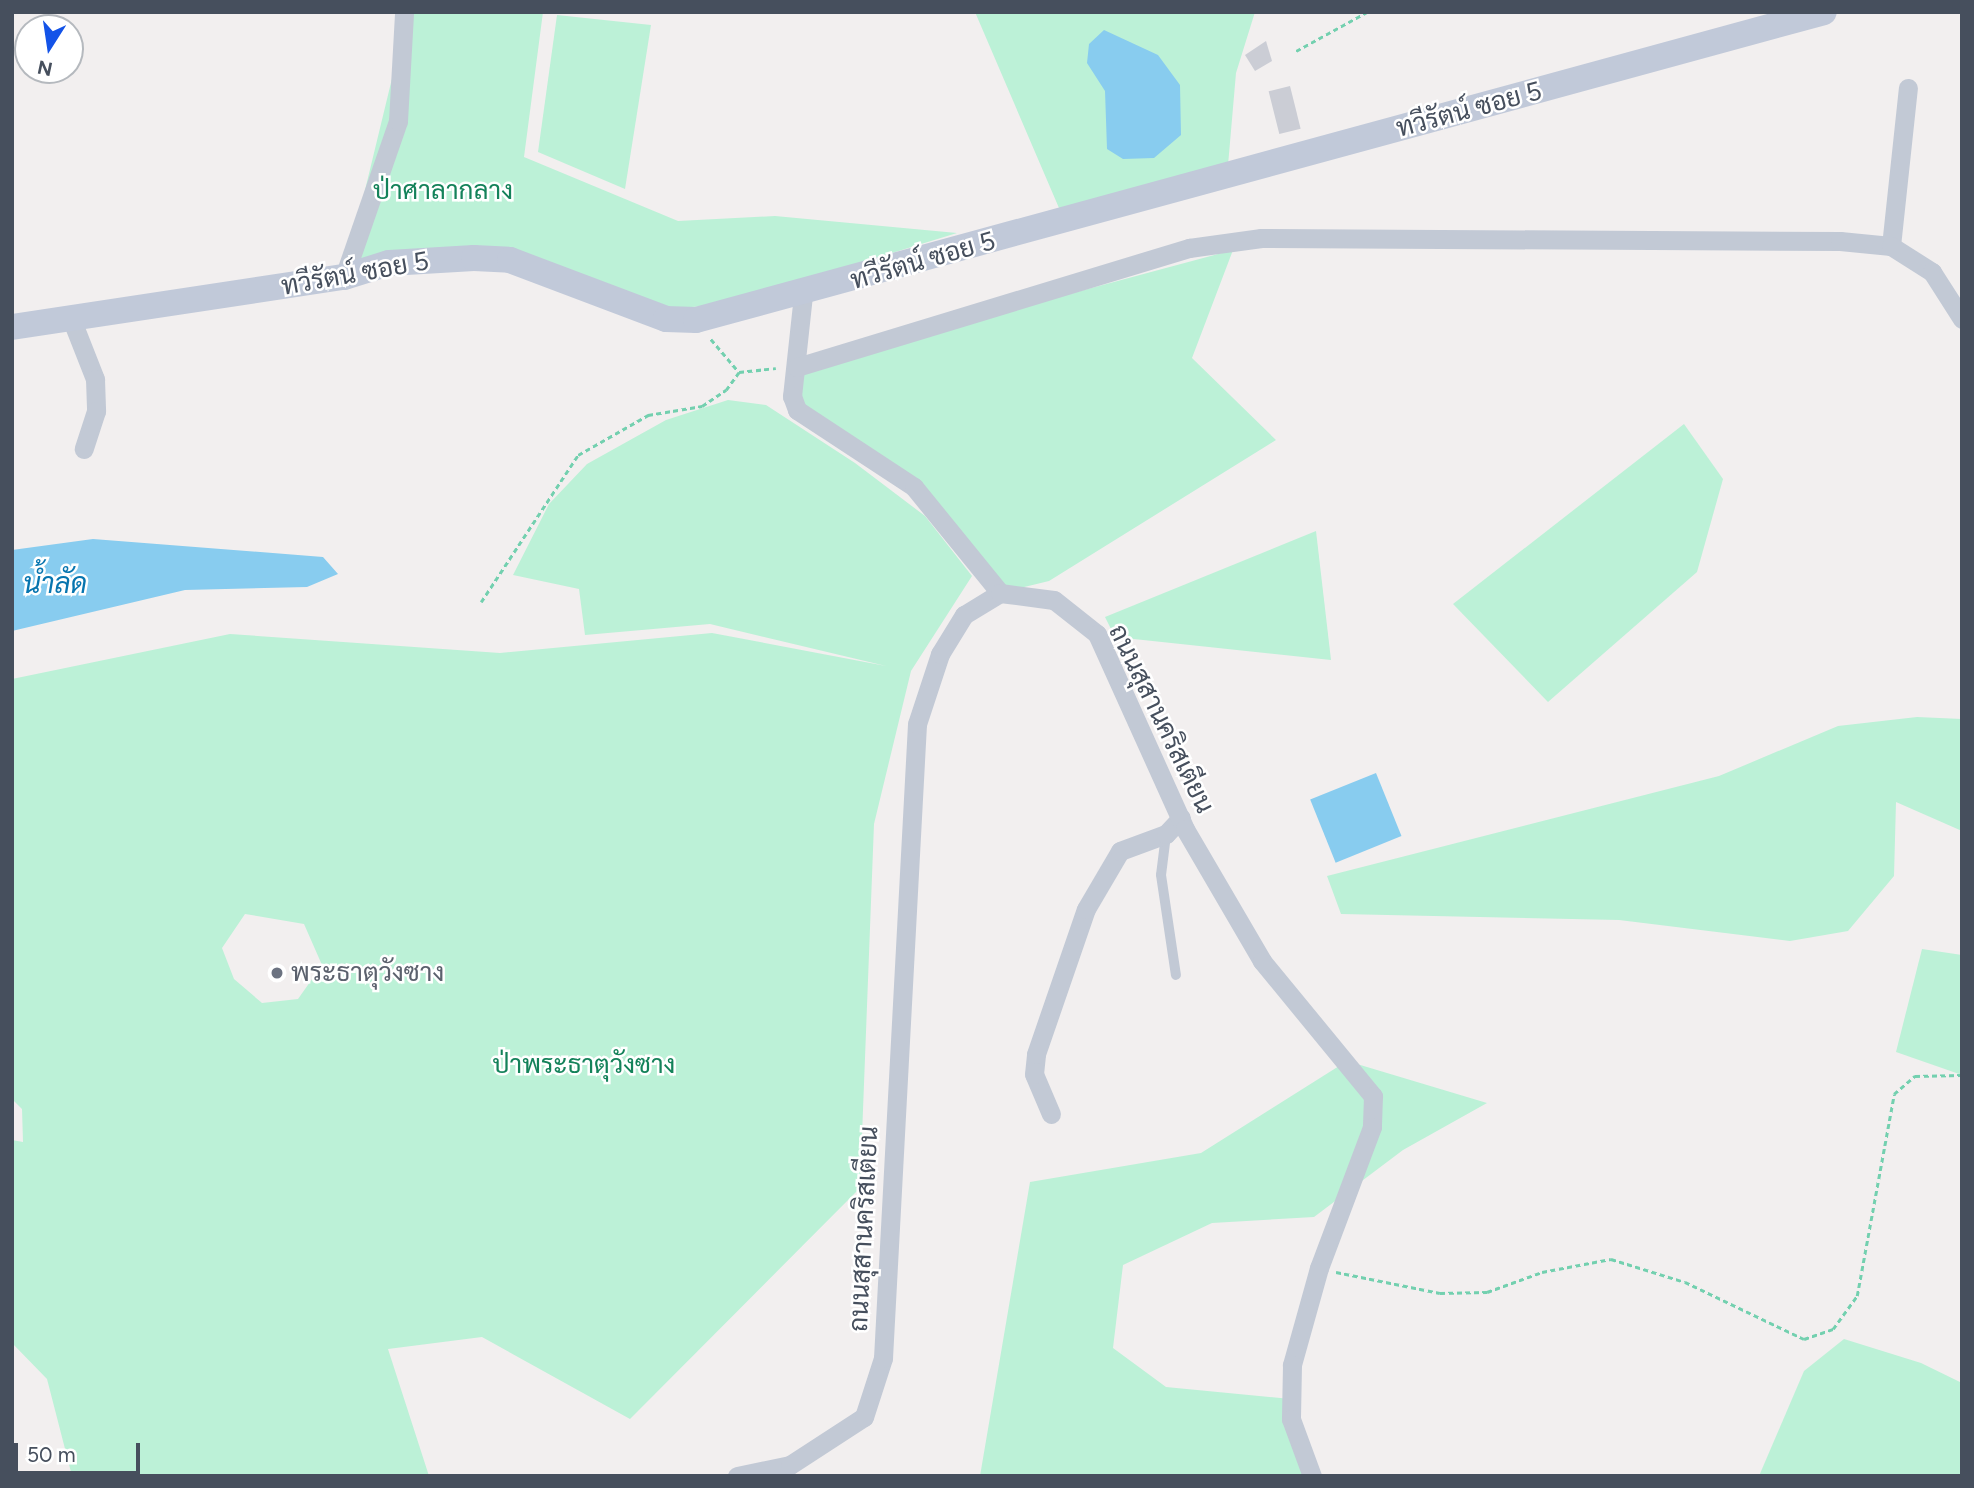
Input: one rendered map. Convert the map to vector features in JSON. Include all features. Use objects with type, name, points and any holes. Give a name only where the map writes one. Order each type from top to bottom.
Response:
[{"type":"street","points":[[344,277],[398,121],[404,12]]},
{"type":"street","name":"ทวีรัตน์ ซอย 5","points":[[12,327],[344,277],[389,263],[510,260],[641,311],[696,320],[803,295],[1824,12]]},
{"type":"street","points":[[1891,246],[1908,88]]},
{"type":"street","points":[[797,367],[1189,248],[1261,238],[1840,241],[1891,246],[1932,272],[1962,319]]},
{"type":"street","points":[[803,295],[792,396],[797,410],[914,487],[1000,593]]},
{"type":"street","points":[[71,318],[96,379],[96,411],[84,449]]},
{"type":"street","name":"ถนนสุสานคริสเตียน","points":[[737,1476],[790,1465],[864,1417],[883,1358],[917,724],[940,654],[964,615],[1000,593],[1054,600],[1097,634],[1181,818],[1262,961],[1373,1096],[1373,1127],[1319,1268],[1292,1366],[1291,1419],[1312,1476]]},
{"type":"street","points":[[1051,1114],[1034,1074],[1037,1054],[1086,909],[1121,851],[1166,834],[1181,818]]},
{"type":"lane","points":[[1166,834],[1161,875],[1176,975]]},
{"type":"path","points":[[1296,51],[1367,12]]},
{"type":"path","points":[[696,320],[739,372]]},
{"type":"path","points":[[481,602],[578,456],[648,415],[702,406],[726,390],[739,372],[797,367]]},
{"type":"path","points":[[1319,1268],[1452,1293],[1487,1292],[1542,1272],[1611,1259],[1685,1282],[1804,1339],[1833,1329],[1857,1296],[1894,1094],[1915,1076],[1962,1074]]},
{"type":"green space","name":"ป่าศาลากลาง","points":[[402,12],[543,12],[524,157],[678,221],[775,216],[957,233],[723,305],[660,309],[512,250],[344,277],[403,33]]},
{"type":"green space","points":[[975,12],[1255,12],[1236,73],[1227,177],[1065,222]]},
{"type":"green space","points":[[557,15],[651,25],[625,189],[538,152]]},
{"type":"green space","points":[[1233,250],[1192,358],[1276,440],[1049,581],[1000,593],[914,487],[797,410],[797,367]]},
{"type":"green space","name":"ป่าพระธาตุวังซาง","points":[[728,400],[766,405],[855,463],[925,516],[972,576],[911,671],[874,824],[860,1188],[630,1419],[482,1337],[388,1349],[429,1476],[72,1476],[47,1379],[12,1343],[12,1140],[23,1142],[22,1109],[12,1099],[12,679],[230,634],[500,653],[712,633],[886,666],[710,624],[585,635],[579,589],[513,575],[549,504],[587,464],[666,420]],"holes":[[[245,914],[304,924],[322,965],[298,999],[262,1003],[234,979],[222,948]]]},
{"type":"green space","points":[[1684,424],[1723,479],[1697,572],[1548,702],[1453,604]]},
{"type":"green space","points":[[1316,531],[1331,660],[1115,637],[1105,617]]},
{"type":"green space","points":[[1917,717],[1962,719],[1962,831],[1896,802],[1894,876],[1848,931],[1790,941],[1619,920],[1341,914],[1327,876],[1719,776],[1838,726]]},
{"type":"green space","points":[[1922,949],[1962,955],[1962,1075],[1896,1052]]},
{"type":"green space","points":[[1347,1061],[1487,1103],[1403,1150],[1314,1217],[1212,1223],[1123,1265],[1113,1348],[1166,1387],[1291,1399],[1312,1476],[980,1476],[1030,1182],[1201,1153]]},
{"type":"green space","points":[[1844,1339],[1921,1363],[1962,1383],[1962,1476],[1759,1476],[1804,1371]]},
{"type":"water","points":[[1104,30],[1158,55],[1180,85],[1181,135],[1154,158],[1123,159],[1107,149],[1105,91],[1087,63],[1089,44]]},
{"type":"water","name":"น้ำลัด","points":[[93,539],[323,557],[338,574],[307,587],[185,590],[12,631],[12,550]]},
{"type":"water","points":[[1376,773],[1401,836],[1336,863],[1310,800]]},
{"type":"building","points":[[1266,41],[1272,61],[1255,71],[1245,55]]},
{"type":"building","points":[[1290,86],[1301,129],[1279,134],[1269,91]]},
{"type":"place","name":"พระธาตุวังซาง","points":[[277,973]]}]
